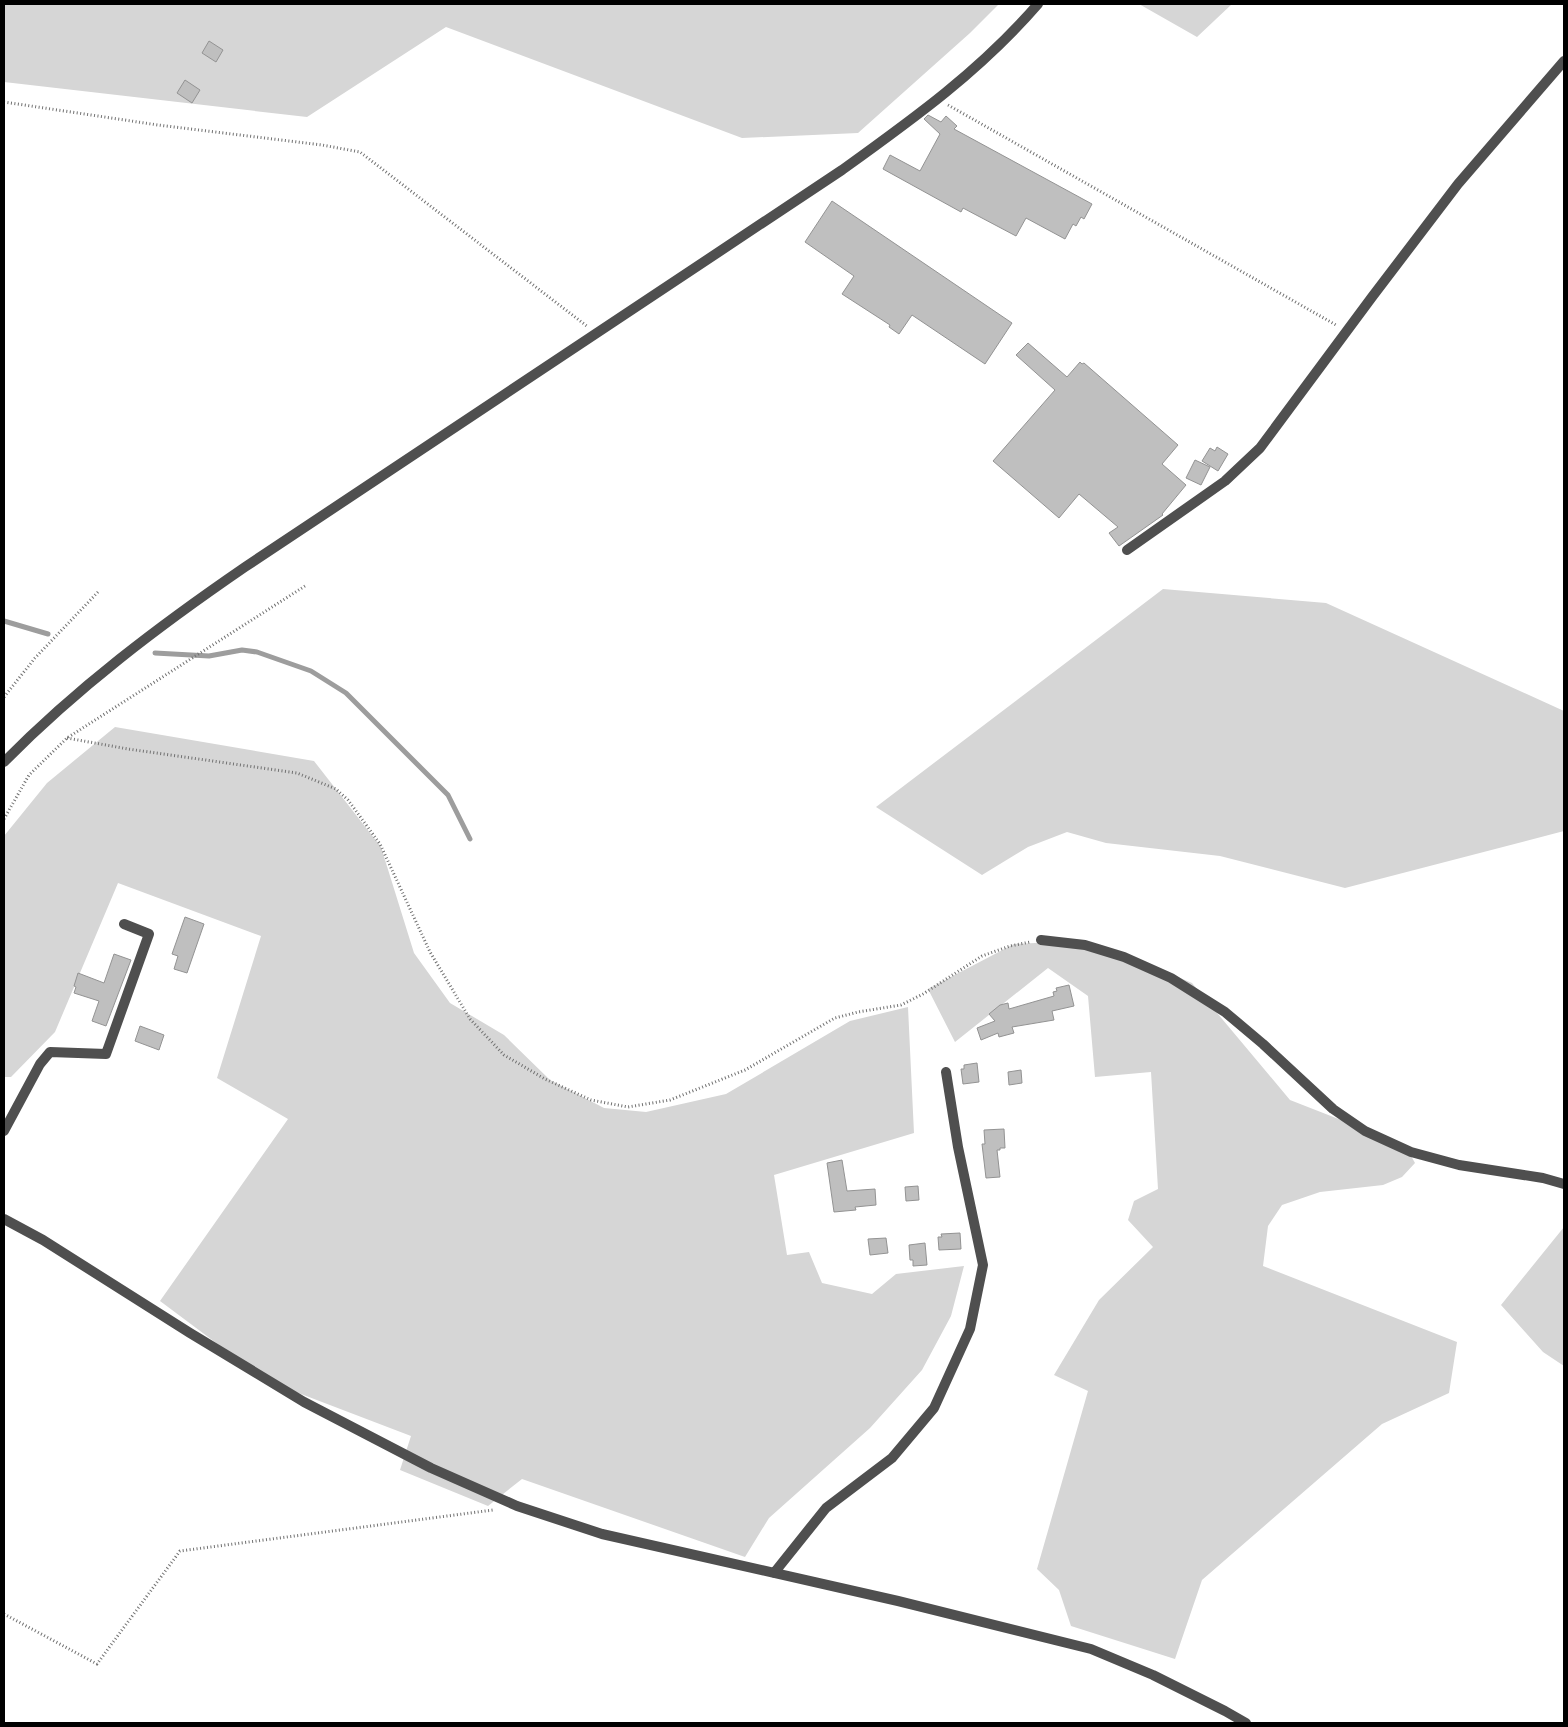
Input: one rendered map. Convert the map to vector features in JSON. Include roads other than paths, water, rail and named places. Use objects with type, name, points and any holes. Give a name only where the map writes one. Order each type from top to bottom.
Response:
[{"type":"street","points":[[4,762],[33,732],[88,683],[175,615],[842,170],[938,100],[966,77],[1019,26],[1038,4]]},
{"type":"street","points":[[1126,550],[1225,481],[1260,448],[1346,330],[1458,184],[1564,61]]},
{"type":"street","points":[[4,1131],[40,1064],[50,1052],[106,1054],[149,934],[124,924]]},
{"type":"street","points":[[1041,940],[1085,945],[1124,957],[1171,978],[1225,1012],[1264,1044],[1333,1109],[1365,1131],[1411,1152],[1459,1165],[1543,1178],[1564,1184]]},
{"type":"street","points":[[774,1573],[826,1508],[892,1458],[934,1408],[970,1329],[983,1265],[958,1147],[946,1072]]},
{"type":"street","points":[[4,1219],[44,1240],[190,1333],[304,1402],[431,1468],[517,1506],[602,1534],[898,1601],[1091,1649],[1153,1675],[1246,1723]]},
{"type":"waterway","points":[[4,621],[48,634]]},
{"type":"waterway","points":[[155,653],[209,656],[242,650],[257,652],[311,671],[346,693],[448,795],[470,839]]}]
